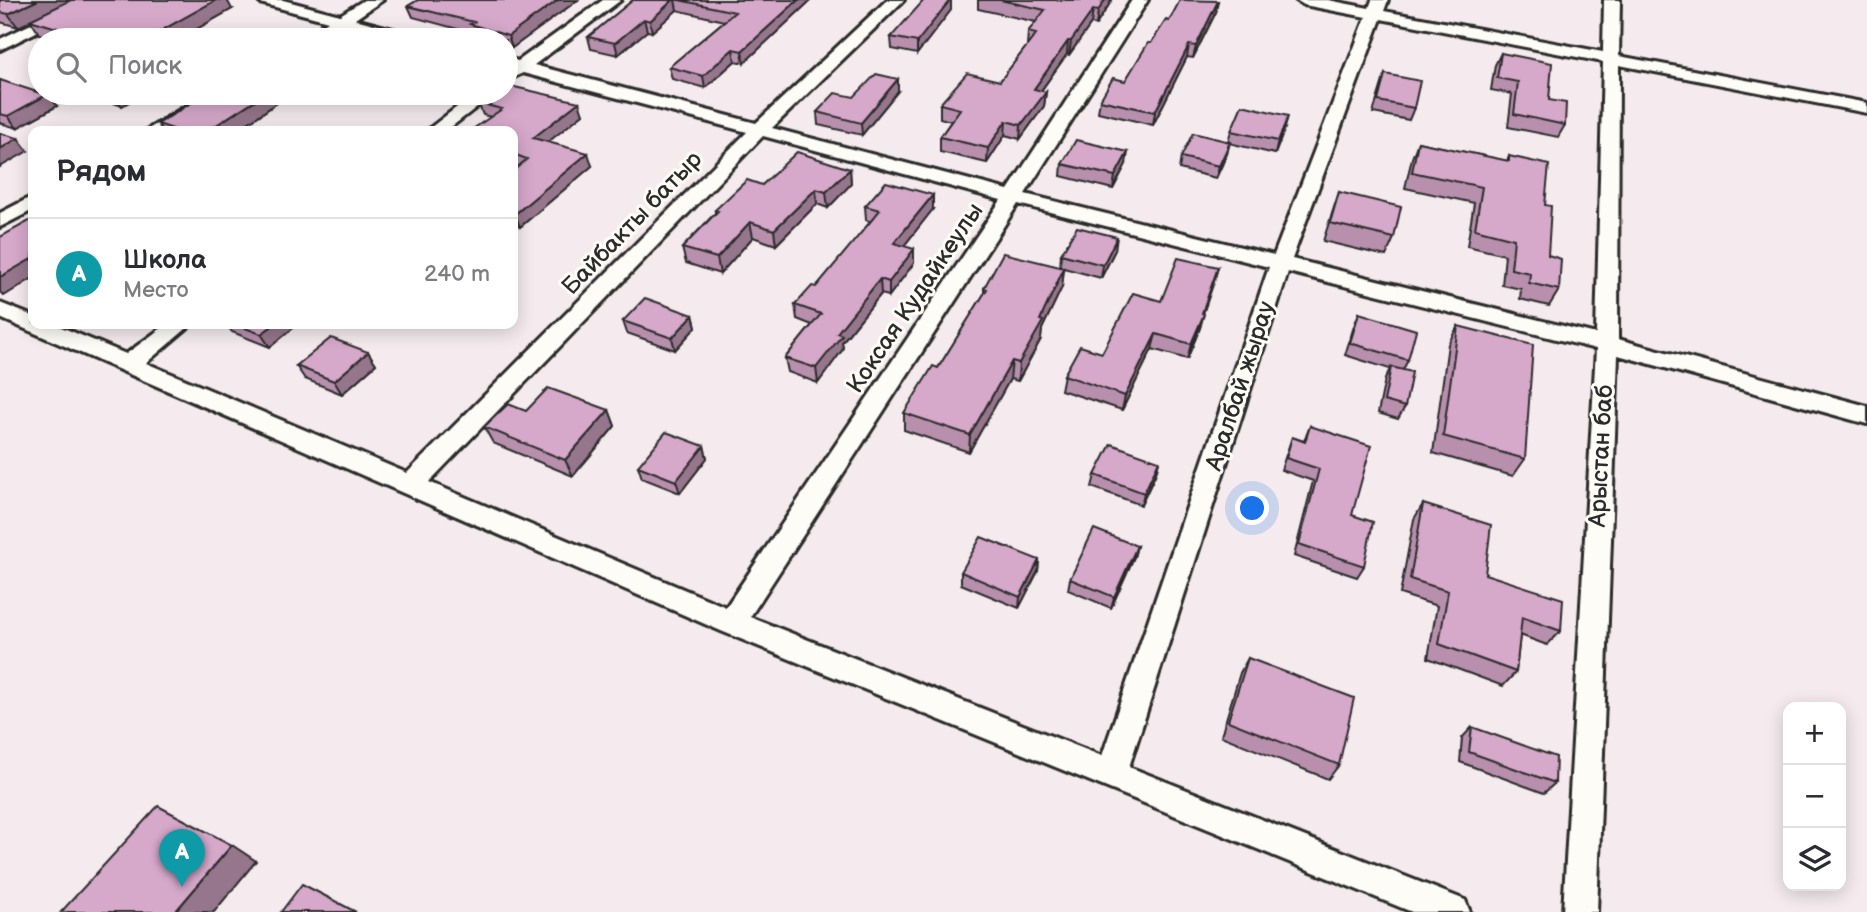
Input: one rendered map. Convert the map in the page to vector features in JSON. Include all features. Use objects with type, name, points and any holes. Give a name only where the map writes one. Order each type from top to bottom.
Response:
[{"type":"street","points":[[35,28],[93,0]]},
{"type":"street","points":[[265,0],[370,28]]},
{"type":"street","points":[[330,28],[375,0]]},
{"type":"street","points":[[518,64],[613,0]]},
{"type":"street","name":"Байбакты батыр","points":[[410,487],[758,131],[896,0]]},
{"type":"street","name":"Коксая Кудайкеулы","points":[[731,622],[1013,197],[1140,0]]},
{"type":"street","points":[[1304,0],[1378,7],[1611,59],[1867,108]]},
{"type":"street","name":"Арыстан баб","points":[[1580,912],[1606,344],[1612,0]]},
{"type":"street","name":"Аралбай жырау","points":[[1111,775],[1280,265],[1378,7]]},
{"type":"street","points":[[0,45],[28,31]]},
{"type":"street","points":[[518,71],[1280,265],[1606,344],[1867,415]]},
{"type":"street","points":[[163,126],[198,105]]},
{"type":"street","points":[[442,126],[470,105]]},
{"type":"street","points":[[0,222],[28,205]]},
{"type":"street","points":[[0,310],[28,322]]},
{"type":"street","points":[[46,329],[410,487],[731,622],[1453,912]]},
{"type":"street","points":[[129,363],[174,329]]},
{"type":"building","points":[[0,0],[38,0],[8,14],[0,12]]},
{"type":"building","points":[[71,0],[216,0],[166,28],[57,28],[30,20]]},
{"type":"building","points":[[418,0],[558,0],[518,29],[483,28],[470,24],[474,22],[408,6]]},
{"type":"building","points":[[633,0],[673,0],[650,21],[644,19],[615,43],[588,37]]},
{"type":"building","points":[[679,0],[798,0],[742,51],[733,49],[703,76],[669,67],[735,12]]},
{"type":"building","points":[[924,0],[950,0],[917,42],[891,37]]},
{"type":"building","points":[[1000,0],[1105,0],[1098,11],[1093,10],[1071,41],[1068,41],[1034,89],[1046,92],[1021,125],[1006,121],[988,148],[940,137],[960,109],[940,104],[967,73],[1000,81],[1036,34],[1028,32],[1045,10]]},
{"type":"building","points":[[1180,0],[1218,1],[1196,46],[1189,45],[1155,112],[1100,100],[1113,78],[1125,81],[1148,43],[1151,43],[1166,20],[1169,21]]},
{"type":"building","points":[[1501,53],[1552,63],[1549,100],[1566,103],[1565,125],[1514,114],[1518,82],[1497,78]]},
{"type":"building","points":[[876,74],[898,79],[861,123],[817,112],[835,93],[854,97]]},
{"type":"building","points":[[1385,74],[1420,81],[1414,108],[1378,101]]},
{"type":"building","points":[[0,80],[28,89],[28,105],[8,116],[0,114]]},
{"type":"building","points":[[518,88],[579,102],[533,138],[588,153],[518,211],[518,167],[527,159],[518,156],[518,126],[477,126],[502,109],[486,105],[518,105]]},
{"type":"building","points":[[188,105],[247,105],[215,126],[158,124]]},
{"type":"building","points":[[1242,105],[1288,116],[1278,141],[1231,131]]},
{"type":"building","points":[[0,133],[18,138],[0,149]]},
{"type":"building","points":[[1193,133],[1230,142],[1219,166],[1181,157]]},
{"type":"building","points":[[1076,140],[1128,152],[1115,176],[1062,164]]},
{"type":"building","points":[[1418,142],[1509,161],[1509,156],[1549,165],[1545,205],[1551,206],[1548,255],[1561,259],[1559,290],[1529,283],[1530,273],[1511,269],[1514,239],[1475,229],[1482,187],[1412,172]]},
{"type":"building","points":[[797,152],[850,169],[826,192],[816,189],[774,230],[750,222],[717,258],[682,248],[718,211],[715,210],[747,180],[762,185]]},
{"type":"building","points":[[886,182],[933,195],[894,243],[914,249],[889,282],[880,279],[837,333],[842,335],[816,368],[785,358],[821,314],[795,305],[812,286],[816,287],[880,210],[865,206]]},
{"type":"building","points":[[1339,192],[1401,207],[1394,238],[1330,223]]},
{"type":"building","points":[[28,222],[28,261],[0,277],[0,237]]},
{"type":"building","points":[[1077,227],[1117,237],[1103,265],[1061,254]]},
{"type":"building","points":[[1003,253],[1064,268],[1040,320],[1043,321],[1019,363],[1012,361],[970,435],[904,413],[933,366],[938,368],[987,289],[984,288]]},
{"type":"building","points":[[1178,258],[1218,267],[1202,313],[1204,314],[1191,344],[1156,334],[1125,396],[1064,375],[1080,346],[1102,353],[1133,293],[1161,301]]},
{"type":"building","points":[[645,298],[693,315],[672,338],[623,321]]},
{"type":"building","points":[[1359,313],[1416,330],[1408,360],[1350,343]]},
{"type":"building","points":[[1458,326],[1533,345],[1525,459],[1443,436]]},
{"type":"building","points":[[248,329],[268,329],[261,334]]},
{"type":"building","points":[[331,338],[368,352],[334,381],[296,366]]},
{"type":"building","points":[[1391,367],[1412,372],[1405,407],[1384,401]]},
{"type":"building","points":[[548,388],[609,410],[565,460],[484,427],[508,404],[526,411]]},
{"type":"building","points":[[1310,426],[1371,446],[1352,515],[1373,522],[1364,566],[1299,544],[1319,469],[1286,458],[1292,437],[1305,442]]},
{"type":"building","points":[[666,432],[704,446],[676,481],[638,466]]},
{"type":"building","points":[[1111,444],[1159,461],[1144,493],[1095,475]]},
{"type":"building","points":[[1423,504],[1491,525],[1485,574],[1563,599],[1561,631],[1522,617],[1516,672],[1439,644],[1448,591],[1410,579]]},
{"type":"building","points":[[1094,529],[1137,546],[1114,597],[1070,579]]},
{"type":"building","points":[[981,537],[1039,560],[1020,597],[961,572]]},
{"type":"building","points":[[1248,658],[1354,698],[1339,765],[1228,721]]},
{"type":"building","points":[[1472,727],[1556,757],[1555,783],[1469,752]]},
{"type":"building","points":[[158,806],[232,845],[175,912],[61,912]]},
{"type":"building","points":[[302,884],[356,912],[281,912]]},
{"type":"place","name":"Школа","points":[[182,887]]}]
